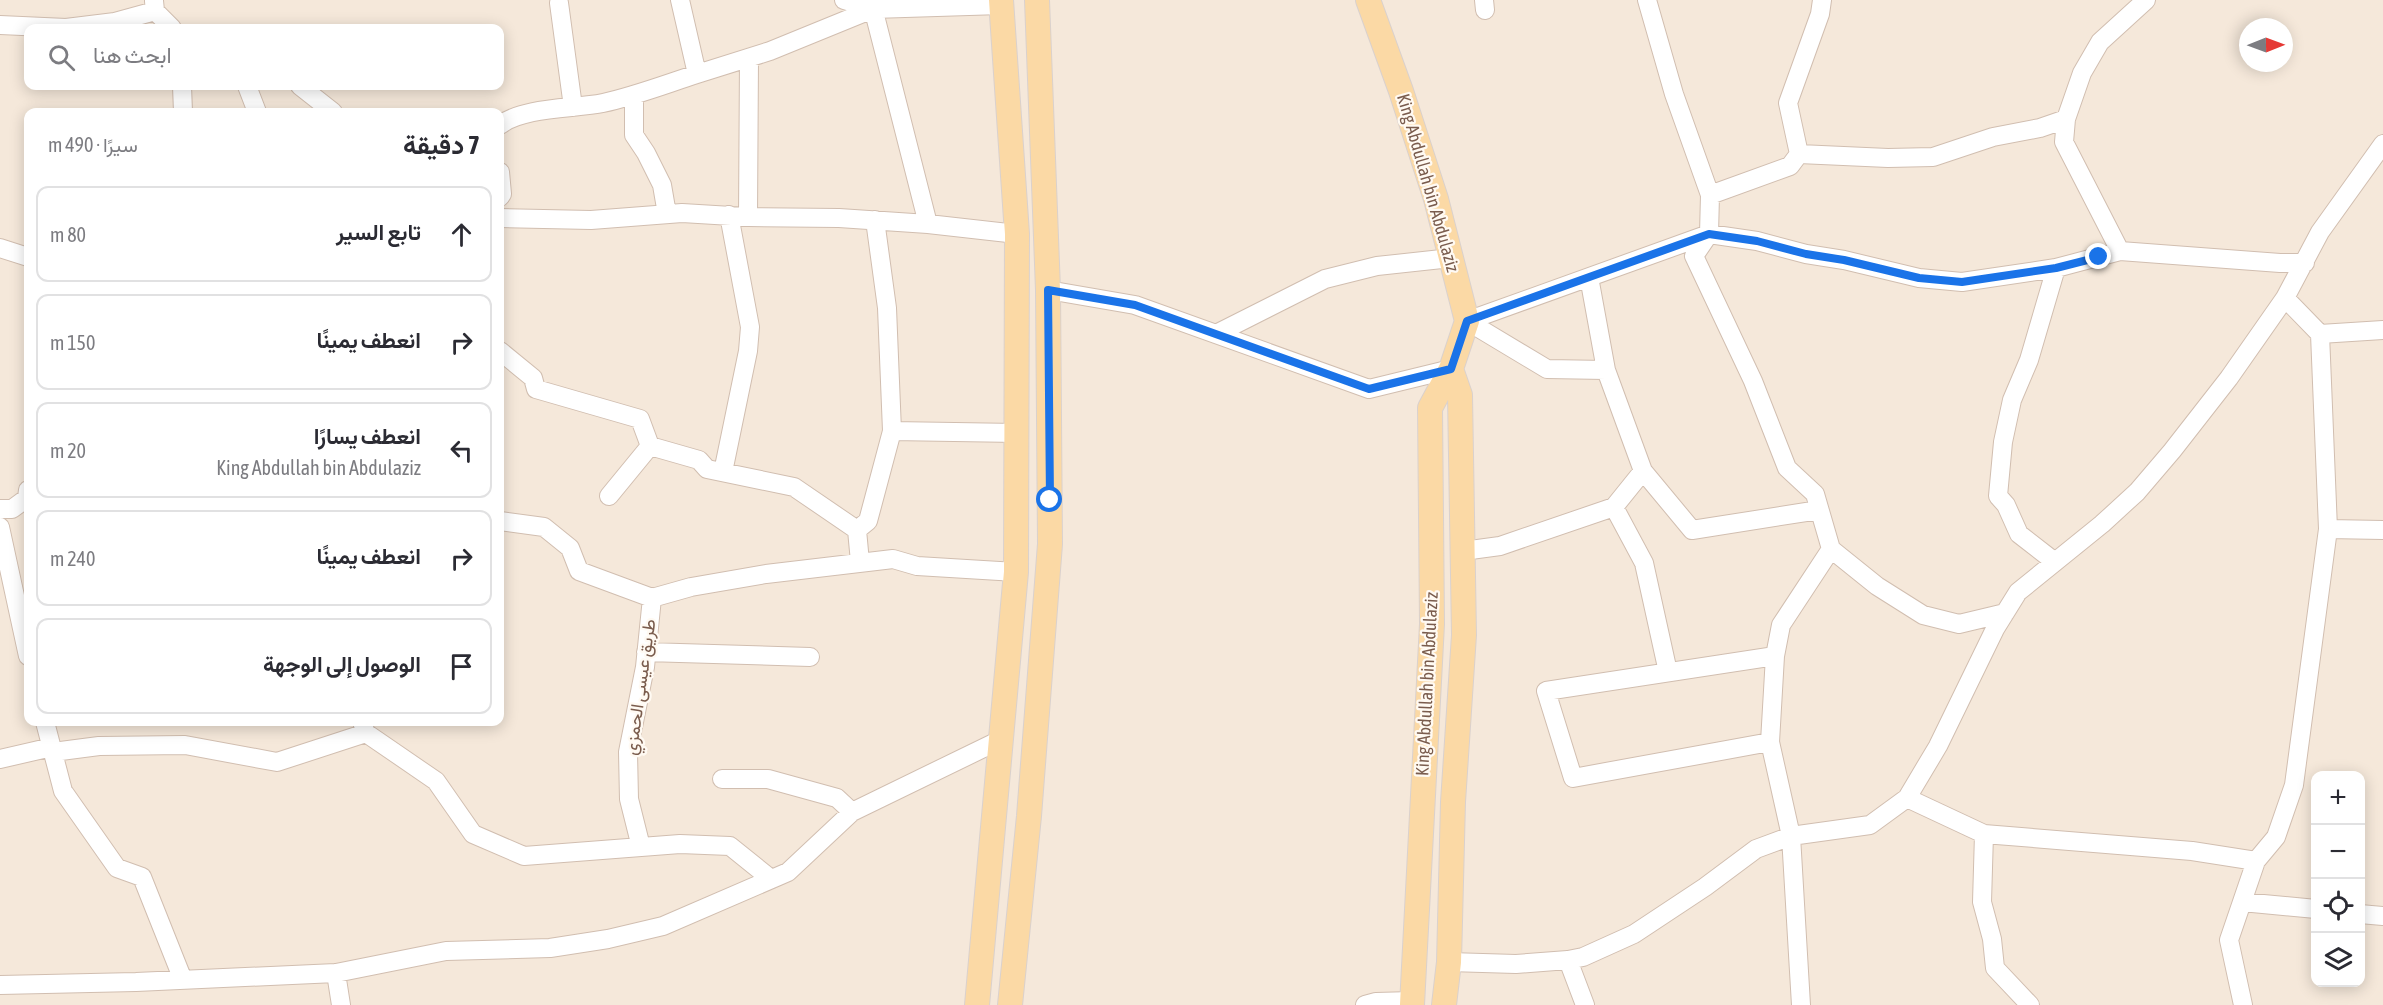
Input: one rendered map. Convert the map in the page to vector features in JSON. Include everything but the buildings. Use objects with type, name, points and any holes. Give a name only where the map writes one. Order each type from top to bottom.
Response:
[{"type":"main road","points":[[1010,1005],[1029,816],[1050,544],[1048,290],[1037,0]]},
{"type":"main road","name":"King Abdullah bin Abdulaziz","points":[[1368,0],[1405,101],[1436,199],[1467,321],[1451,369],[1430,408],[1432,624],[1412,1003]]},
{"type":"main road","points":[[977,1005],[1016,572],[1017,234],[1001,2]]},
{"type":"main road","points":[[1018,292],[1048,290]]},
{"type":"main road","name":"King Abdullah bin Abdulaziz","points":[[1444,1005],[1449,963],[1453,801],[1464,635],[1460,395],[1451,369]]},
{"type":"street","points":[[680,0],[697,74]]},
{"type":"street","points":[[844,0],[872,5],[1001,2]]},
{"type":"street","points":[[1647,0],[1674,94],[1710,195],[1709,234],[1694,256],[1753,381],[1787,468],[1815,494],[1831,549],[1877,586],[1923,615],[1959,624],[2005,613]]},
{"type":"street","points":[[1710,195],[1790,166],[1799,154],[1788,103],[1820,14],[1822,0]]},
{"type":"street","points":[[2120,251],[2064,142],[2066,119],[2082,72],[2100,42],[2146,0]]},
{"type":"street","points":[[558,1],[573,107]]},
{"type":"street","points":[[504,123],[520,114],[573,107],[634,95],[749,58],[872,5]]},
{"type":"street","points":[[872,5],[928,224]]},
{"type":"street","points":[[99,24],[115,22],[154,6],[169,24]]},
{"type":"street","points":[[0,25],[24,26]]},
{"type":"street","points":[[748,217],[749,58]]},
{"type":"street","points":[[182,90],[183,108]]},
{"type":"street","points":[[249,90],[255,108]]},
{"type":"street","points":[[305,90],[328,108]]},
{"type":"street","points":[[634,95],[634,135],[662,185],[667,214]]},
{"type":"street","points":[[1799,154],[1888,158],[1933,157],[1993,137],[2040,128],[2066,119]]},
{"type":"street","points":[[1449,963],[1516,964],[1583,957],[1634,934],[1705,887],[1756,849],[1791,836],[1870,825],[1907,798],[1938,746],[1995,628],[2018,592],[2102,524],[2137,492],[2222,387],[2285,298],[2320,232],[2383,144]]},
{"type":"street","points":[[504,218],[591,220],[667,214],[839,218],[928,224],[1017,234]]},
{"type":"street","points":[[723,472],[748,351],[750,327],[729,215]]},
{"type":"street","points":[[857,530],[868,521],[892,431],[887,308],[875,220]]},
{"type":"street","points":[[1467,321],[1709,234],[1757,241],[1806,254],[1930,279],[1962,282],[2056,268],[2120,251],[2305,263]]},
{"type":"street","points":[[0,248],[24,256]]},
{"type":"street","points":[[1216,334],[1325,279],[1377,266],[1451,258]]},
{"type":"street","points":[[2055,562],[2019,534],[2006,505],[1998,496],[2003,442],[2012,400],[2030,360],[2056,268]]},
{"type":"street","points":[[1589,277],[1606,370],[1643,471],[1692,530],[1819,510]]},
{"type":"street","points":[[1048,290],[1135,305],[1369,389],[1451,369]]},
{"type":"street","points":[[2243,1005],[2229,940],[2256,861],[2276,837],[2294,785],[2328,529],[2320,334],[2285,298]]},
{"type":"street","points":[[1467,321],[1547,369],[1606,370]]},
{"type":"street","points":[[2320,334],[2383,330]]},
{"type":"street","points":[[504,354],[533,378],[536,389],[640,419],[650,446]]},
{"type":"street","points":[[892,431],[1017,433]]},
{"type":"street","points":[[650,446],[699,460],[706,469],[794,487],[857,530]]},
{"type":"street","points":[[609,496],[650,446]]},
{"type":"street","points":[[1463,551],[1500,546],[1614,507],[1643,471]]},
{"type":"street","points":[[0,509],[12,509],[24,499]]},
{"type":"street","points":[[1614,507],[1644,563],[1668,672]]},
{"type":"street","name":"طريق عيسى الحمزي","points":[[504,522],[544,527],[570,548],[579,571],[652,598],[646,652],[628,753],[629,799],[641,847]]},
{"type":"street","points":[[0,527],[24,638]]},
{"type":"street","points":[[2328,529],[2383,530]]},
{"type":"street","points":[[857,530],[860,562]]},
{"type":"street","points":[[1801,1005],[1791,836],[1770,742],[1775,656],[1781,625],[1831,549]]},
{"type":"street","points":[[652,598],[691,587],[893,559],[917,566],[1016,572]]},
{"type":"street","points":[[646,652],[810,657]]},
{"type":"street","points":[[1770,742],[1573,778],[1546,691],[1775,656]]},
{"type":"street","points":[[46,726],[63,791],[117,868],[142,877],[183,980]]},
{"type":"street","points":[[0,759],[52,750],[99,746],[184,745],[276,762],[364,727],[436,781],[473,834],[524,856],[680,844],[730,846],[771,879]]},
{"type":"street","points":[[0,985],[336,974],[446,951],[550,948],[608,939],[663,926],[788,873],[852,812],[1002,739]]},
{"type":"street","points":[[722,778],[768,779],[837,798],[852,812]]},
{"type":"street","points":[[1907,798],[1984,834],[2192,851],[2256,861]]},
{"type":"street","points":[[1984,834],[1982,902],[1992,939],[1995,968],[2030,1005]]},
{"type":"street","points":[[2242,902],[2311,909]]},
{"type":"street","points":[[2365,914],[2383,916]]},
{"type":"street","points":[[1568,960],[1585,1005]]},
{"type":"street","points":[[336,974],[341,1005]]},
{"type":"street","points":[[1365,1005],[1376,1002],[1412,1003]]},
{"type":"shaded area","points":[[0,0],[2383,0],[2383,1005],[0,1005]]},
{"type":"route","points":[[1050,500],[1048,290],[1135,305],[1369,389],[1451,369],[1467,321],[1709,234],[1757,241],[1919,278],[1962,282],[2056,268],[2099,257]]}]
